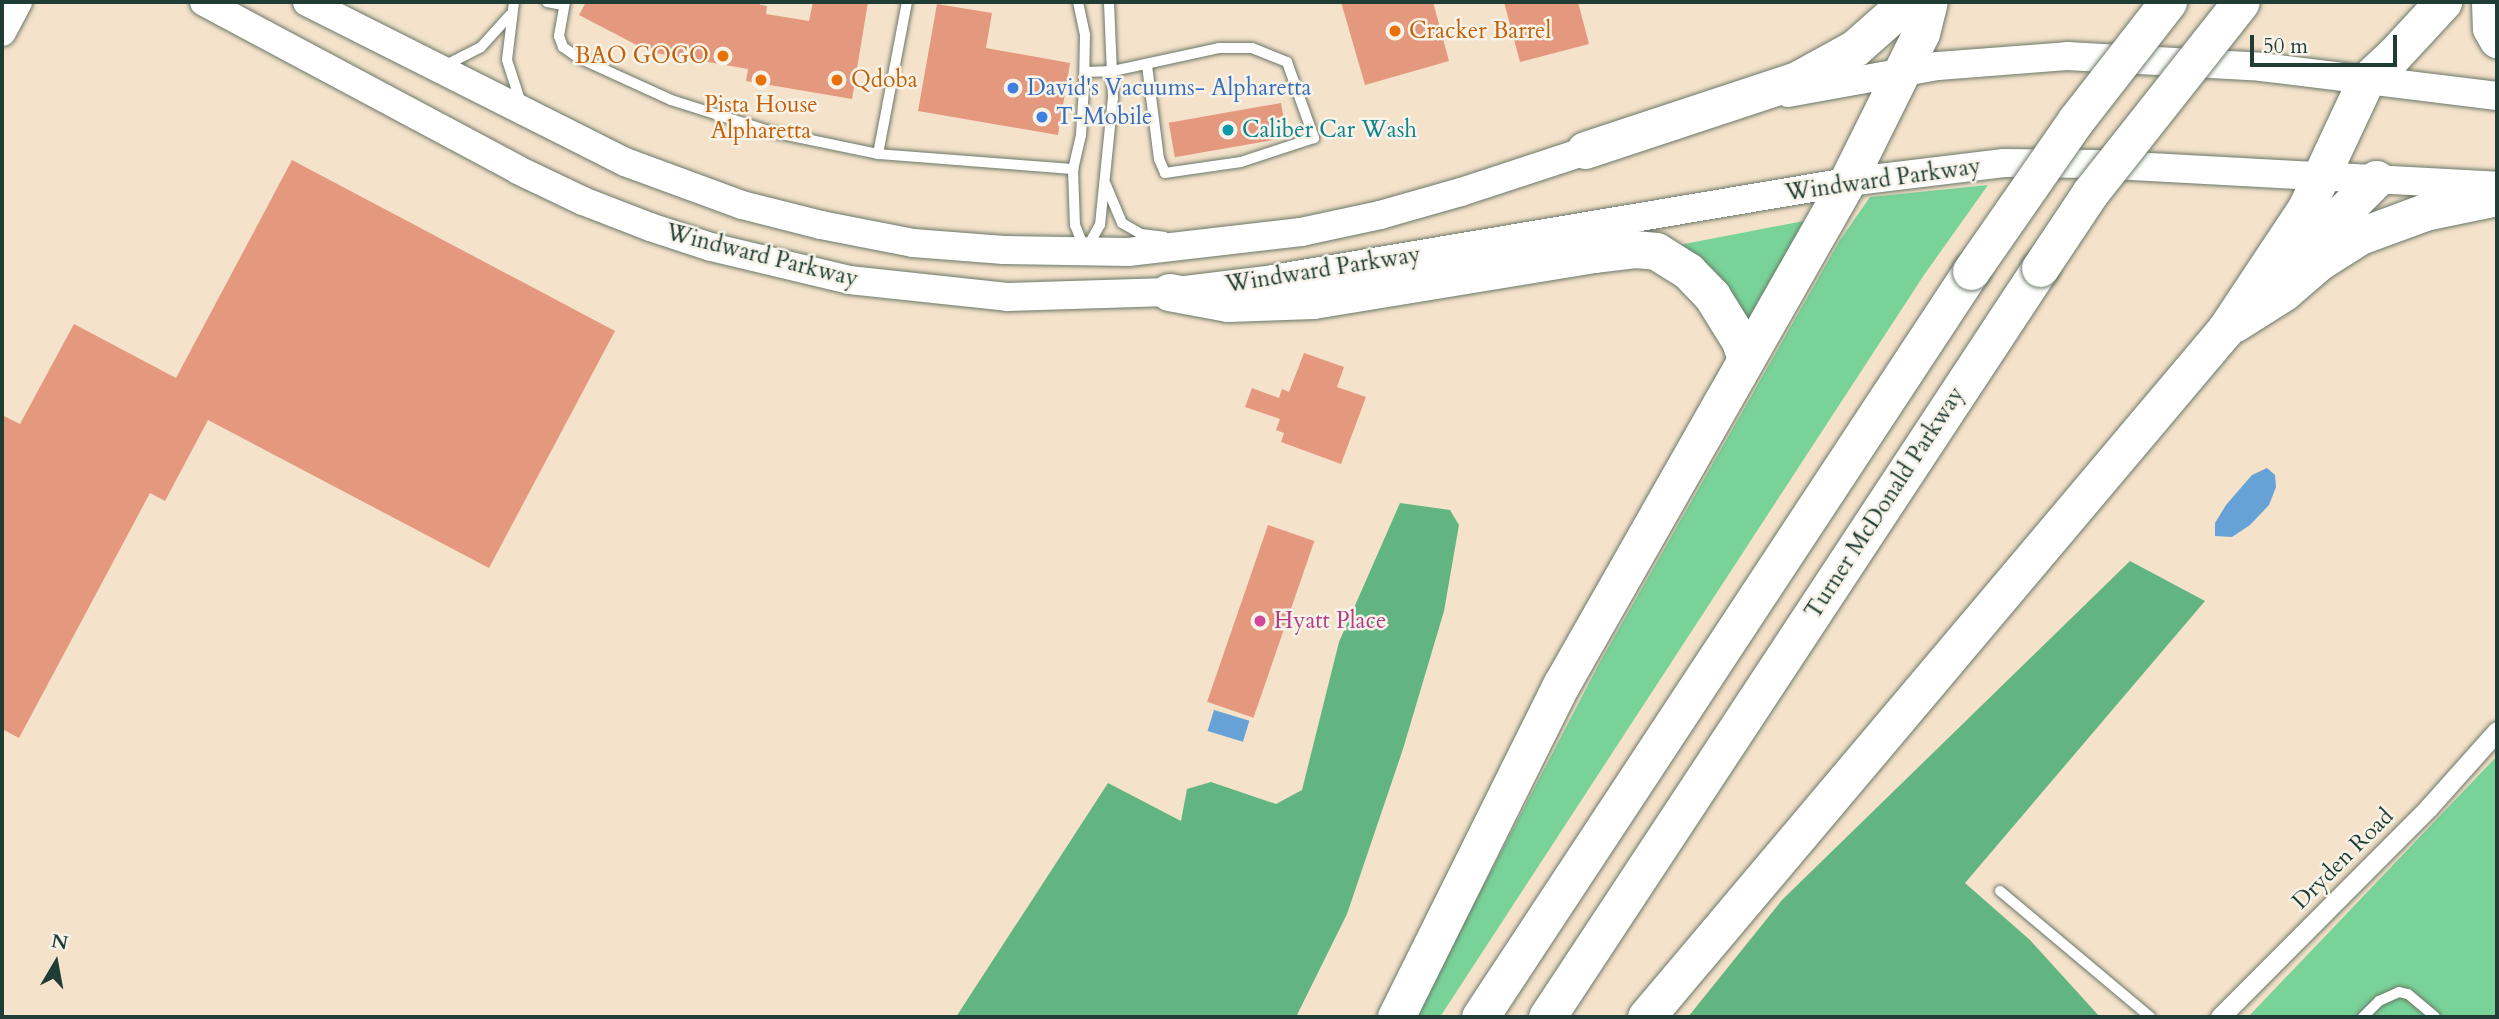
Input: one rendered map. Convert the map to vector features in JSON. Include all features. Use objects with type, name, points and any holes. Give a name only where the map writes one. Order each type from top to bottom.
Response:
[{"type":"highway","points":[[1585,150],[1797,80],[1855,48],[1907,2]]},
{"type":"highway","points":[[1396,1017],[1561,685],[1847,182],[1921,33],[1930,2]]},
{"type":"highway","points":[[1480,1017],[1971,271],[2076,120],[2168,2]]},
{"type":"highway","name":"Turner McDonald Parkway","points":[[1547,1017],[2098,183],[2241,2]]},
{"type":"highway","points":[[1646,1017],[2225,330],[2306,208],[2365,82],[2443,2]]},
{"type":"highway","points":[[2490,2],[2491,27],[2497,39]]},
{"type":"highway","points":[[2264,270],[2311,244],[2376,179]]},
{"type":"highway","points":[[2225,330],[2284,292],[2319,262],[2360,236],[2425,212],[2497,197]]},
{"type":"highway","points":[[1168,292],[1228,303],[1313,300],[1595,254],[1635,249],[1656,251],[1688,271],[1713,296],[1740,341],[1746,359]]},
{"type":"main road","name":"Windward Parkway","points":[[204,2],[517,170],[583,201],[674,235],[779,265],[849,279],[1007,297],[1086,297],[1168,292],[1287,277],[1847,182],[2004,163],[2095,164],[2497,186]]},
{"type":"main road","name":"Windward Parkway","points":[[307,2],[625,162],[683,185],[742,205],[821,225],[913,243],[1004,250],[1178,248],[1301,232],[1438,198],[1585,150],[1800,90],[1903,71],[2067,56],[2261,67],[2365,82],[2497,96]]},
{"type":"main road","points":[[2,32],[18,3]]},
{"type":"main road","points":[[1085,251],[1086,297]]},
{"type":"street","name":"Dryden Road","points":[[2220,1017],[2429,807],[2497,731]]},
{"type":"lane","points":[[514,2],[507,60],[524,112]]},
{"type":"lane","points":[[547,2],[564,3],[559,36],[563,47],[579,58],[671,100],[759,128],[878,153],[1073,169]]},
{"type":"lane","points":[[878,153],[907,2]]},
{"type":"lane","points":[[1078,2],[1085,35],[1085,72],[1081,135],[1073,169],[1075,225],[1085,251]]},
{"type":"lane","points":[[1085,251],[1100,225],[1114,98],[1109,2]]},
{"type":"lane","points":[[437,69],[481,47],[511,15]]},
{"type":"lane","points":[[1085,72],[1113,71],[1147,65],[1219,48],[1252,48],[1287,62],[1314,138],[1241,162],[1165,173],[1158,159],[1147,65]]},
{"type":"lane","points":[[1104,180],[1122,223],[1141,234],[1193,239],[1301,232]]},
{"type":"lane","points":[[2000,891],[2150,1017]]},
{"type":"lane","points":[[2363,1017],[2379,1001],[2399,992],[2408,994],[2435,1017]]},
{"type":"green space","points":[[1988,185],[1924,275],[1440,1017],[1415,1017],[1600,662],[1840,240],[1870,197]]},
{"type":"green space","points":[[1809,220],[1750,325],[1679,248],[1684,244]]},
{"type":"green space","points":[[1400,503],[1450,510],[1459,525],[1444,611],[1403,749],[1347,914],[1296,1017],[956,1017],[1108,783],[1181,821],[1187,789],[1211,782],[1276,804],[1302,790],[1339,642]]},
{"type":"green space","points":[[2130,561],[2205,601],[1965,883],[2030,940],[2100,1017],[1688,1017],[1782,900]]},
{"type":"green space","points":[[2497,756],[2497,1017],[2248,1017]]},
{"type":"water","points":[[2267,468],[2275,475],[2276,487],[2269,505],[2250,525],[2232,537],[2215,536],[2215,523],[2226,505],[2252,475]]},
{"type":"water","points":[[1214,710],[1249,721],[1243,742],[1208,731]]},
{"type":"building","points":[[586,2],[760,2],[760,5],[767,6],[766,14],[809,21],[813,2],[868,2],[852,99],[746,81],[748,69],[650,52],[579,15]]},
{"type":"building","name":"Cracker Barrel","points":[[1341,2],[1433,2],[1449,61],[1365,85]]},
{"type":"building","points":[[1504,2],[1578,2],[1589,44],[1520,62]]},
{"type":"building","points":[[937,4],[992,13],[986,48],[1070,63],[1058,135],[918,111]]},
{"type":"building","name":"Caliber Car Wash","points":[[1281,103],[1287,137],[1175,157],[1169,123]]},
{"type":"building","points":[[292,160],[615,331],[489,568],[208,420],[165,501],[150,493],[19,738],[2,729],[2,415],[20,424],[74,324],[176,378]]},
{"type":"building","points":[[1304,353],[1344,367],[1337,387],[1366,397],[1341,464],[1281,442],[1284,433],[1276,430],[1280,419],[1245,407],[1252,388],[1279,398],[1282,389],[1289,392]]},
{"type":"building","name":"Hyatt Place","points":[[1268,525],[1314,541],[1253,718],[1207,702]]},
{"type":"place","name":"Cracker Barrel","points":[[1395,31]]},
{"type":"place","name":"BAO GOGO","points":[[723,56]]},
{"type":"place","name":"Pista House Alpharetta","points":[[761,80]]},
{"type":"place","name":"Qdoba","points":[[837,80]]},
{"type":"place","name":"David's Vacuums- Alpharetta","points":[[1013,88]]},
{"type":"place","name":"T-Mobile","points":[[1042,117]]},
{"type":"place","name":"Caliber Car Wash","points":[[1228,130]]},
{"type":"place","name":"Hyatt Place","points":[[1260,621]]}]
